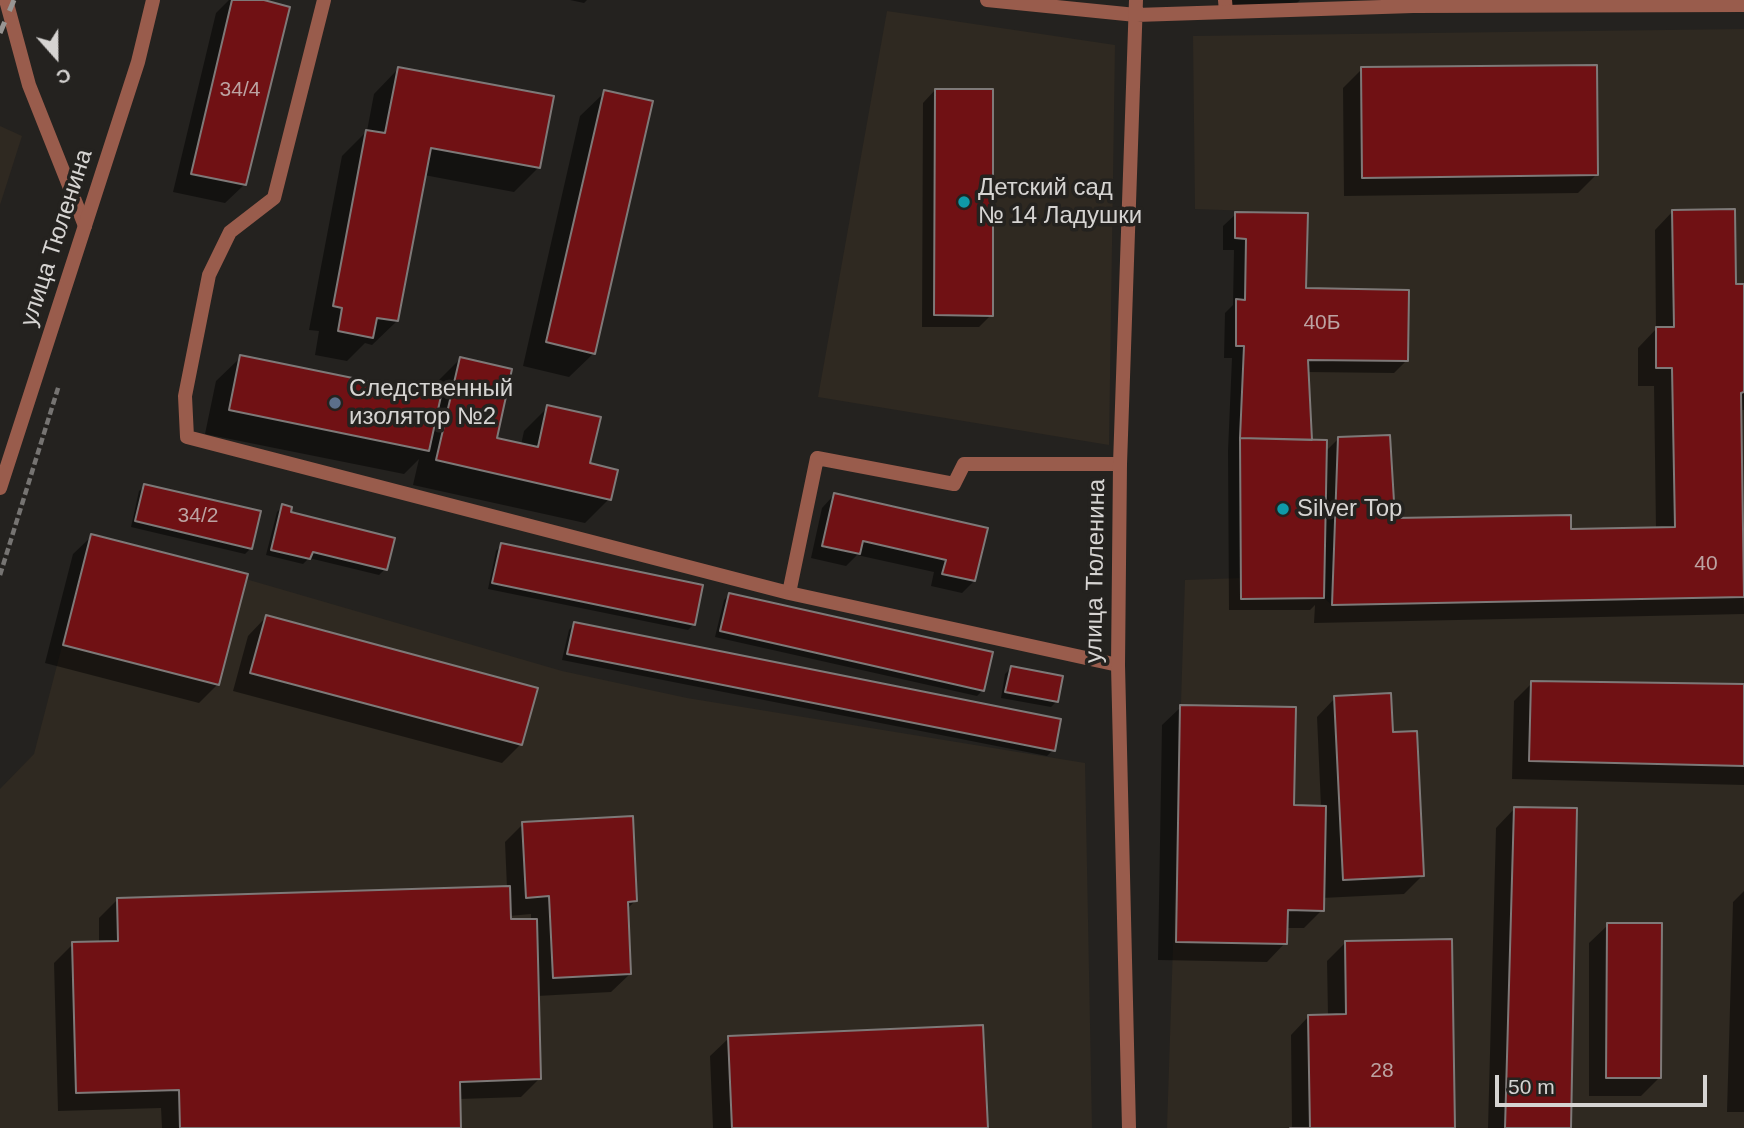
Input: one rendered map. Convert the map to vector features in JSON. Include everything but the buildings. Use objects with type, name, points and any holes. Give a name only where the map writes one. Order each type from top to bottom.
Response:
[{"type":"street","points":[[6,0],[29,85],[85,226]]},
{"type":"street","name":"улица Тюленина","points":[[0,488],[138,62],[153,0]]},
{"type":"street","points":[[324,0],[274,198],[230,232],[209,275],[185,396],[187,437],[789,593],[1118,665]]},
{"type":"street","points":[[987,0],[1136,7],[1413,3],[1744,5]]},
{"type":"street","name":"улица Тюленина","points":[[1129,1128],[1118,665],[1120,464],[1136,7]]},
{"type":"street","points":[[789,593],[817,458],[954,484],[964,464],[1120,464]]},
{"type":"shaded area","points":[[887,11],[1115,45],[1109,445],[818,397]]},
{"type":"shaded area","points":[[1744,29],[1744,1128],[1167,1128],[1185,580],[1241,578],[1241,599],[1324,598],[1332,605],[1359,605],[1312,440],[1308,360],[1408,361],[1306,288],[1307,213],[1195,209],[1193,36]]},
{"type":"shaded area","points":[[0,126],[22,136],[0,205]]},
{"type":"shaded area","points":[[91,534],[562,671],[687,698],[1085,763],[1092,1128],[0,1128],[0,789],[34,754]]},
{"type":"railway","points":[[0,33],[14,0]]},
{"type":"place","name":"Детский сад № 14 Ладушки","points":[[964,202]]},
{"type":"place","name":"Следственный изолятор №2","points":[[335,403]]},
{"type":"place","name":"Silver Top","points":[[1283,509]]}]
